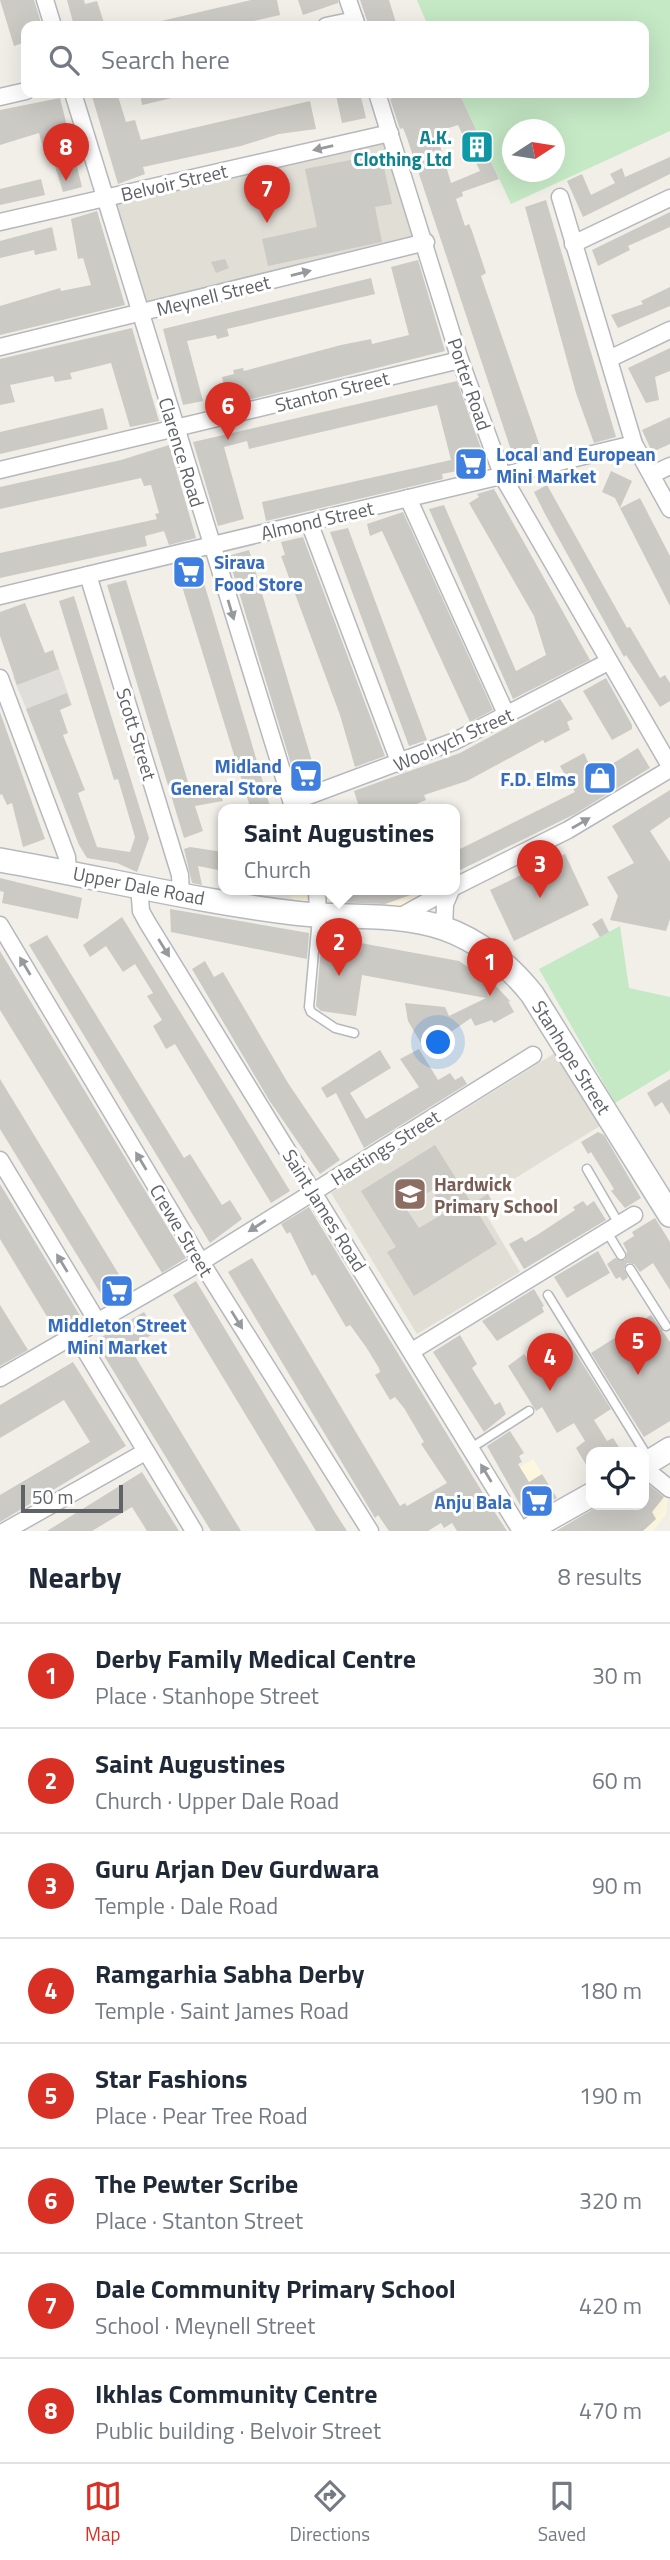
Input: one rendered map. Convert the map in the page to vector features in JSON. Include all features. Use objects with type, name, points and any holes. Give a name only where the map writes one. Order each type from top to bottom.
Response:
[{"type":"street","points":[[45,0],[51,21]]},
{"type":"street","points":[[348,0],[355,21]]},
{"type":"street","points":[[0,97],[21,92]]},
{"type":"street","name":"Clarence Road","points":[[75,98],[292,804]]},
{"type":"street","name":"Porter Road","points":[[379,98],[426,242],[460,360],[503,477],[670,767]]},
{"type":"street","name":"Belvoir Street","points":[[0,222],[390,133]]},
{"type":"street","points":[[560,197],[634,444],[670,509]]},
{"type":"street","points":[[573,244],[670,198]]},
{"type":"street","name":"Meynell Street","points":[[0,347],[426,242]]},
{"type":"street","points":[[609,359],[670,330]]},
{"type":"street","name":"Stanton Street","points":[[0,470],[460,360]]},
{"type":"street","name":"Almond Street","points":[[0,596],[634,444]]},
{"type":"street","points":[[653,474],[670,466]]},
{"type":"street","points":[[408,498],[507,716]]},
{"type":"street","points":[[309,522],[400,764]]},
{"type":"street","name":"Scott Street","points":[[88,575],[180,875],[181,895]]},
{"type":"street","name":"Woolrych Street","points":[[298,804],[400,764],[507,716],[608,662]]},
{"type":"street","points":[[0,678],[66,857],[68,871]]},
{"type":"street","points":[[460,884],[568,830],[670,767]]},
{"type":"street","name":"Upper Dale Road","points":[[0,860],[68,871],[181,895],[318,915],[394,920],[444,928]]},
{"type":"street","name":"Saint James Road","points":[[139,887],[141,911],[147,922],[524,1531]]},
{"type":"street","points":[[317,895],[318,915]]},
{"type":"street","points":[[394,920],[440,895]]},
{"type":"street","points":[[444,928],[445,904],[449,895]]},
{"type":"street","name":"Crewe Street","points":[[0,925],[201,1262],[370,1531]]},
{"type":"street","name":"Stanhope Street","points":[[444,928],[505,964],[528,988],[670,1214]]},
{"type":"street","name":"Hastings Street","points":[[0,1378],[201,1262],[533,1055]]},
{"type":"street","points":[[0,1160],[97,1321]]},
{"type":"street","points":[[412,1351],[634,1214]]},
{"type":"street","points":[[75,1335],[194,1531]]},
{"type":"street","points":[[5,1531],[145,1452]]},
{"type":"street","points":[[652,1461],[670,1489]]},
{"type":"street","points":[[524,1531],[586,1498]]},
{"type":"lane","points":[[318,915],[309,1007],[311,1012],[335,1028],[354,1033]]},
{"type":"lane","points":[[587,1169],[613,1228],[621,1255]]},
{"type":"lane","points":[[630,1269],[666,1326]]},
{"type":"lane","points":[[548,1295],[652,1461]]},
{"type":"lane","points":[[471,1448],[529,1410]]},
{"type":"shaded area","points":[[388,135],[423,240],[144,313],[111,206]]},
{"type":"shaded area","points":[[57,662],[72,705],[31,720],[13,677]]},
{"type":"shaded area","points":[[291,895],[345,895],[352,919],[294,913]]},
{"type":"shaded area","points":[[384,895],[426,895],[427,898],[391,917]]},
{"type":"shaded area","name":"Hardwick Primary School","points":[[555,1053],[600,1126],[478,1201],[520,1272],[417,1334],[331,1193]]},
{"type":"shaded area","points":[[533,1459],[558,1500],[533,1515],[529,1514],[503,1477]]},
{"type":"shaded area","points":[[649,1485],[668,1499],[666,1514],[653,1531],[550,1531],[588,1510],[649,1510]]},
{"type":"green space","points":[[417,0],[670,0],[670,131],[565,179],[565,119],[502,119],[502,182],[559,182],[511,204],[461,98],[649,98],[649,21],[426,21]]},
{"type":"green space","points":[[620,926],[629,988],[670,997],[670,1070],[615,1103],[539,969]]},
{"type":"building","points":[[0,0],[34,0],[40,21],[21,21],[21,44],[14,46]]},
{"type":"building","points":[[67,0],[84,0],[85,4],[97,1],[103,21],[73,21]]},
{"type":"building","points":[[251,0],[277,0],[280,15],[254,21],[161,21]]},
{"type":"building","points":[[298,0],[338,0],[338,3],[303,15]]},
{"type":"building","points":[[360,0],[389,0],[395,21],[367,21]]},
{"type":"building","points":[[60,98],[82,187],[63,192],[51,153],[45,155],[39,133],[0,145],[0,110]]},
{"type":"building","points":[[92,98],[119,98],[126,122],[135,120],[141,140],[310,101],[316,129],[279,134],[241,146],[143,167],[145,174],[118,184]]},
{"type":"building","points":[[141,98],[172,98],[142,105]]},
{"type":"building","points":[[337,98],[361,98],[366,118],[342,123]]},
{"type":"building","points":[[461,98],[499,179],[462,192],[463,196],[456,199],[465,226],[469,224],[472,231],[486,273],[481,276],[543,455],[515,462],[407,138],[403,128],[400,129],[390,99]],"holes":[[[458,125],[480,171],[451,183],[436,132]]]},
{"type":"building","points":[[381,154],[392,204],[375,207],[382,242],[268,266],[262,239],[317,227],[305,169]]},
{"type":"building","points":[[670,157],[670,174],[583,217],[567,181],[582,174],[591,195],[615,183],[610,174],[622,168],[625,177]]},
{"type":"building","points":[[41,179],[45,195],[0,205],[0,189]]},
{"type":"building","points":[[546,200],[616,437],[594,443],[576,393],[525,207]]},
{"type":"building","points":[[97,211],[125,305],[0,335],[0,306],[60,288],[61,291],[91,285],[83,258],[78,259],[71,219]]},
{"type":"building","points":[[670,212],[670,227],[628,246],[630,250],[598,266],[592,250]]},
{"type":"building","points":[[52,227],[57,250],[35,255],[34,250],[0,258],[0,241]]},
{"type":"building","points":[[225,259],[229,268],[216,273],[211,262]]},
{"type":"building","points":[[418,260],[445,351],[220,407],[217,395],[226,393],[222,377],[234,374],[233,370],[243,368],[244,371],[371,339],[372,344],[409,335],[391,267]]},
{"type":"building","points":[[371,278],[375,294],[227,329],[229,336],[217,339],[216,335],[187,341],[203,401],[183,405],[163,329]]},
{"type":"building","points":[[670,287],[670,306],[618,328],[611,315],[643,304],[641,301]]},
{"type":"building","points":[[132,328],[159,421],[130,427],[111,363],[70,373],[72,379],[55,382],[53,376],[10,385],[15,402],[0,405],[0,359]]},
{"type":"building","points":[[670,348],[670,371],[655,377],[659,400],[646,403],[628,368]]},
{"type":"building","points":[[457,381],[487,465],[442,474],[443,479],[266,521],[262,502],[451,460],[437,405],[249,449],[247,441],[224,447],[244,519],[218,526],[193,442]]},
{"type":"building","points":[[103,408],[108,429],[0,454],[0,432]]},
{"type":"building","points":[[670,417],[670,444],[652,452],[642,430]]},
{"type":"building","points":[[169,445],[196,538],[169,545],[164,531],[145,536],[147,546],[0,578],[0,553],[157,519],[155,514],[159,513],[151,485],[144,486],[141,478],[0,509],[0,487],[121,460]]},
{"type":"building","points":[[611,471],[632,481],[620,508],[615,498],[602,492]]},
{"type":"building","points":[[547,485],[627,628],[630,627],[660,678],[665,675],[670,683],[670,701],[660,707],[626,655],[624,657],[545,514],[534,492]]},
{"type":"building","points":[[494,489],[590,660],[513,699],[429,509],[444,505],[516,671],[546,655],[534,616],[469,503],[479,497],[477,494]]},
{"type":"building","points":[[640,498],[670,556],[670,606],[620,508]]},
{"type":"building","points":[[403,512],[493,710],[470,722],[382,531],[370,536],[367,524]]},
{"type":"building","points":[[348,528],[427,740],[409,746],[330,532]]},
{"type":"building","points":[[303,537],[385,756],[355,767],[340,715],[281,556],[285,555],[281,542]]},
{"type":"building","points":[[249,550],[317,778],[297,784],[228,556]]},
{"type":"building","points":[[198,563],[269,804],[249,804],[177,570]]},
{"type":"building","points":[[126,580],[192,795],[218,785],[223,801],[195,806],[203,831],[184,838],[107,585]]},
{"type":"building","points":[[74,596],[149,838],[137,872],[117,863],[87,858],[79,845],[26,709],[67,693],[71,705],[60,710],[68,733],[63,735],[85,790],[78,793],[97,847],[130,852],[135,837],[118,779],[114,780],[59,601]]},
{"type":"building","points":[[25,603],[45,653],[53,650],[59,669],[17,685],[0,636],[0,612]]},
{"type":"building","points":[[606,678],[632,725],[632,729],[612,740],[583,691]]},
{"type":"building","points":[[560,699],[573,719],[567,722],[570,730],[545,743],[543,740],[467,781],[424,795],[426,800],[416,804],[358,804],[354,791],[460,753]]},
{"type":"building","points":[[0,712],[45,839],[23,847],[12,803],[7,805],[2,794],[0,795]]},
{"type":"building","points":[[638,748],[650,768],[575,814],[460,870],[460,849],[575,792],[560,766],[584,753],[594,775]]},
{"type":"building","points":[[670,790],[670,817],[650,831],[670,862],[670,919],[666,931],[610,920],[618,896],[607,877],[634,863],[612,826]]},
{"type":"building","points":[[190,847],[218,851],[218,870],[198,866],[202,885],[192,883],[184,849]]},
{"type":"building","points":[[565,854],[589,905],[514,941],[490,890]]},
{"type":"building","points":[[0,878],[82,898],[78,919],[2,903],[4,892],[0,891]]},
{"type":"building","points":[[331,895],[410,895],[385,904],[334,902]]},
{"type":"building","points":[[170,909],[309,933],[307,959],[171,932]]},
{"type":"building","points":[[122,917],[290,1191],[271,1203],[175,1044],[166,1049],[153,1026],[162,1020],[147,996],[153,993],[135,964],[123,972],[106,946],[90,957],[83,945]]},
{"type":"building","points":[[602,918],[609,932],[600,937],[592,924]]},
{"type":"building","points":[[47,935],[184,1158],[190,1154],[222,1205],[230,1200],[242,1219],[210,1243],[29,945]]},
{"type":"building","points":[[322,936],[459,961],[495,985],[511,1002],[508,1001],[514,1012],[494,1023],[492,1020],[475,1026],[471,1018],[425,1050],[408,1021],[405,1003],[445,1007],[449,1016],[486,998],[362,975],[356,1016],[321,1011],[316,1006]]},
{"type":"building","points":[[0,951],[186,1258],[162,1273],[0,1010]]},
{"type":"building","points":[[205,961],[214,977],[223,972],[288,1083],[340,1160],[320,1174],[269,1100],[192,969]]},
{"type":"building","points":[[419,1049],[438,1080],[450,1073],[455,1080],[462,1076],[467,1084],[364,1148],[336,1093],[327,1098],[321,1088],[380,1050],[391,1068],[350,1093],[366,1119],[419,1087],[400,1059]]},
{"type":"building","points":[[0,1079],[129,1291],[107,1304],[0,1129]]},
{"type":"building","points":[[670,1079],[670,1115],[662,1102],[655,1107],[647,1093]]},
{"type":"building","points":[[598,1132],[604,1135],[641,1198],[625,1208],[611,1191],[614,1189],[591,1152],[588,1154],[581,1142]]},
{"type":"building","points":[[435,1145],[472,1204],[488,1194],[493,1203],[478,1213],[497,1244],[414,1296],[387,1252],[396,1247],[361,1191]],"holes":[[[432,1190],[446,1212],[419,1228],[405,1207]]]},
{"type":"building","points":[[0,1184],[82,1319],[57,1333],[0,1239]]},
{"type":"building","points":[[583,1201],[587,1206],[594,1201],[606,1220],[524,1269],[509,1244],[522,1237],[525,1242],[575,1210],[573,1207]]},
{"type":"building","points":[[309,1207],[507,1531],[457,1531],[452,1523],[444,1528],[441,1523],[428,1531],[389,1531],[378,1515],[375,1518],[228,1272],[252,1258],[400,1506],[405,1503],[407,1506],[447,1483],[421,1444],[424,1442],[404,1408],[395,1397],[390,1400],[375,1375],[380,1372],[379,1368],[366,1347],[350,1325],[346,1327],[315,1274],[312,1276],[290,1232],[287,1234],[281,1224]]},
{"type":"building","points":[[655,1218],[670,1242],[670,1290],[653,1263],[640,1272],[634,1264],[627,1263],[624,1269],[628,1277],[623,1281],[620,1277],[616,1279],[607,1264],[615,1258],[625,1260],[627,1251],[623,1243],[634,1236],[632,1232]]},
{"type":"building","points":[[598,1251],[610,1273],[567,1298],[554,1277]]},
{"type":"building","points":[[196,1281],[347,1531],[316,1531],[173,1295]]},
{"type":"building","points":[[534,1289],[544,1306],[544,1312],[497,1341],[482,1321]]},
{"type":"building","points":[[0,1305],[28,1350],[0,1366]]},
{"type":"building","points":[[144,1312],[156,1332],[130,1348],[241,1531],[211,1531],[95,1341]]},
{"type":"building","points":[[651,1315],[670,1342],[670,1421],[644,1437],[591,1353]]},
{"type":"building","points":[[460,1335],[477,1364],[472,1368],[495,1405],[500,1402],[506,1414],[484,1432],[433,1352]]},
{"type":"building","points":[[559,1338],[565,1347],[570,1344],[611,1409],[594,1420],[607,1441],[613,1438],[619,1447],[586,1447],[586,1465],[576,1448],[585,1441],[574,1423],[557,1433],[542,1407],[536,1411],[508,1366],[524,1354],[527,1358]]},
{"type":"building","points":[[73,1362],[126,1446],[0,1522],[0,1495],[90,1442],[64,1400],[0,1438],[0,1405]]},
{"type":"building","points":[[510,1431],[524,1453],[519,1456],[522,1462],[518,1464],[529,1482],[542,1474],[557,1498],[529,1514],[520,1505],[487,1446]]},
{"type":"building","points":[[142,1472],[179,1531],[147,1531],[132,1507],[92,1531],[47,1531]]},
{"type":"building","points":[[649,1485],[664,1497],[652,1512],[656,1519],[643,1531],[556,1531],[592,1510],[649,1510]]},
{"type":"place","name":"A.K. Clothing Ltd","points":[[477,147]]},
{"type":"place","name":"Ikhlas Community Centre","points":[[66,181]]},
{"type":"place","name":"Dale Community Primary School","points":[[267,223]]},
{"type":"place","name":"The Pewter Scribe","points":[[228,440]]},
{"type":"place","name":"Local and European Mini Market","points":[[471,464]]},
{"type":"place","name":"Sirava Food Store","points":[[189,572]]},
{"type":"place","name":"Midland General Store","points":[[306,776]]},
{"type":"place","name":"F.D. Elms","points":[[600,778]]},
{"type":"place","name":"Guru Arjan Dev Gurdwara","points":[[540,898]]},
{"type":"place","name":"Saint Augustines","points":[[339,976]]},
{"type":"place","name":"Derby Family Medical Centre","points":[[490,996]]},
{"type":"place","name":"Hardwick Primary School","points":[[410,1194]]},
{"type":"place","name":"Middleton Street Mini Market","points":[[117,1291]]},
{"type":"place","name":"Star Fashions","points":[[638,1375]]},
{"type":"place","name":"Ramgarhia Sabha Derby","points":[[550,1391]]},
{"type":"place","name":"Anju Bala","points":[[537,1501]]}]
